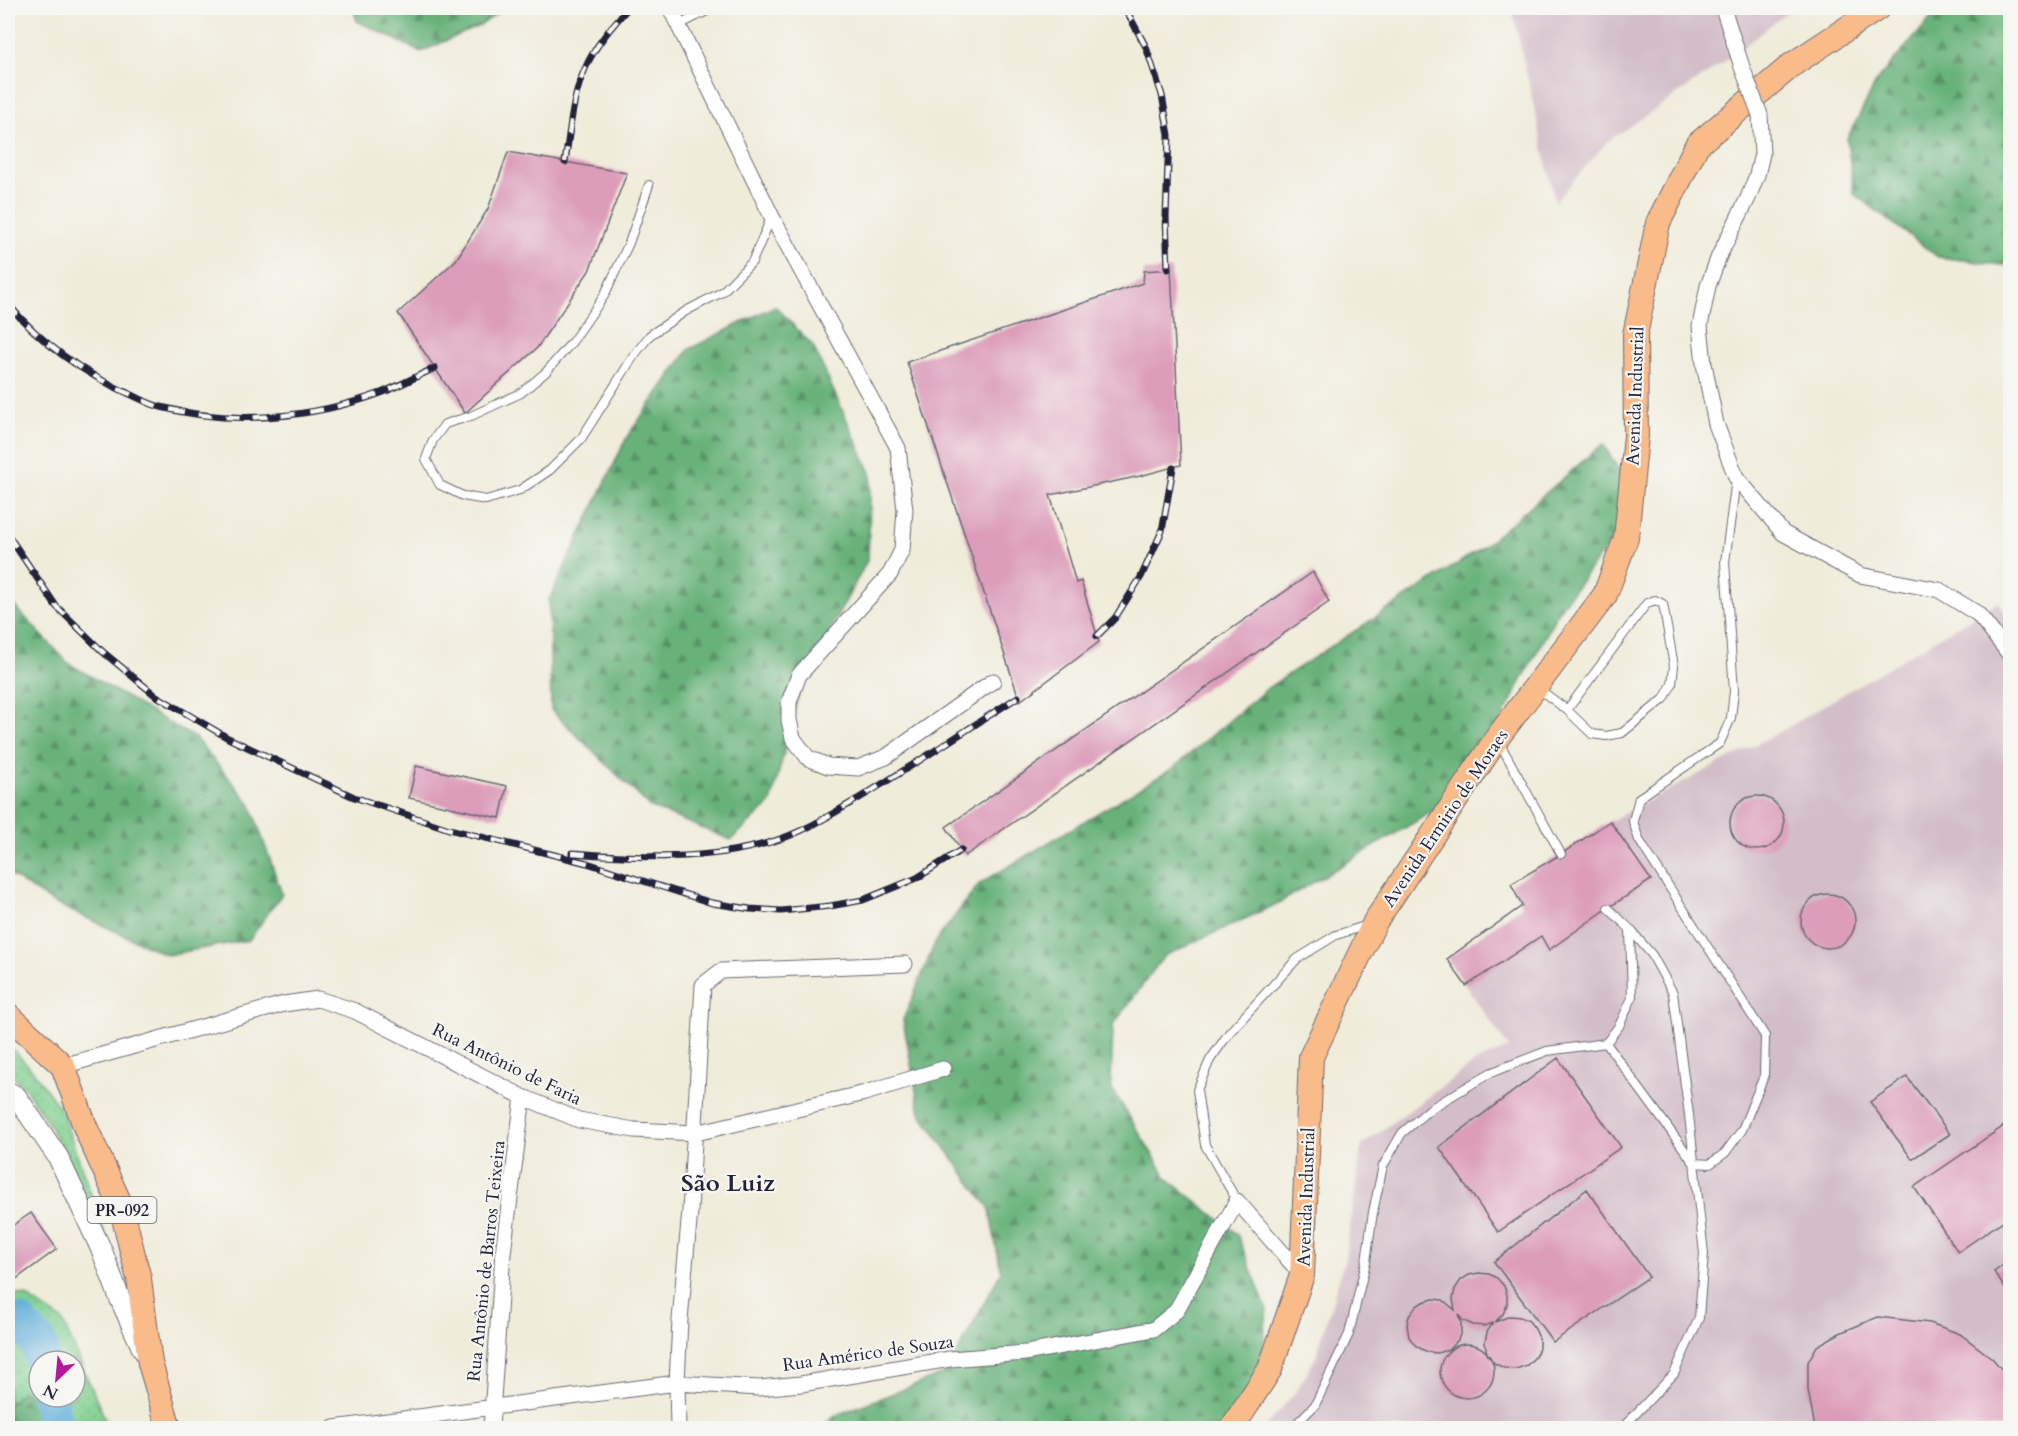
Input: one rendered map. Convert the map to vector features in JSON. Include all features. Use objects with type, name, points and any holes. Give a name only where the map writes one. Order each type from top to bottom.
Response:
[{"type":"main road","name":"Avenida Industrial","points":[[1605,595],[1626,538],[1636,436],[1635,335],[1658,223],[1697,145],[1793,64],[1878,8]]},
{"type":"main road","name":"Avenida Ermirio de Moraes","points":[[1311,1057],[1375,922],[1497,738],[1605,595]]},
{"type":"main road","name":"PR-092","points":[[8,1016],[63,1066],[86,1129],[121,1206],[140,1279],[150,1363],[169,1428]]},
{"type":"main road","name":"Avenida Industrial","points":[[1232,1428],[1270,1369],[1302,1275],[1311,1057]]},
{"type":"street","points":[[670,8],[772,217],[898,448],[905,510],[902,550],[890,574],[800,675],[789,702],[789,720],[793,738],[808,758],[828,766],[858,768],[886,758],[993,681]]},
{"type":"street","points":[[1723,8],[1760,115],[1762,154],[1748,198],[1719,256],[1708,286],[1700,326],[1704,364],[1716,424],[1736,477],[1784,533],[1860,575],[1939,590],[1978,614],[2010,655]]},
{"type":"street","points":[[678,1428],[677,1383],[684,1267],[696,1133],[703,985],[721,971],[905,964]]},
{"type":"street","name":"Rua Antônio de Faria","points":[[63,1066],[284,1004],[318,999],[355,1011],[523,1097],[579,1120],[634,1130],[696,1133],[865,1093],[943,1069]]},
{"type":"street","points":[[8,1092],[16,1096],[57,1157],[102,1251],[120,1299],[150,1363]]},
{"type":"street","name":"Rua Antônio de Barros Teixeira","points":[[491,1428],[503,1253],[523,1097]]},
{"type":"street","points":[[1237,1200],[1302,1275]]},
{"type":"street","name":"Rua Américo de Souza","points":[[334,1428],[677,1383],[759,1388],[801,1384],[950,1359],[1026,1353],[1154,1329],[1176,1311],[1237,1200]]},
{"type":"lane","points":[[679,25],[713,8]]},
{"type":"lane","points":[[649,185],[629,243],[604,296],[572,342],[546,372],[521,393],[471,416],[445,424],[433,440],[426,459],[440,485],[463,496],[486,500],[520,490],[550,470],[581,439],[621,374],[650,335],[686,311],[722,292],[752,262],[772,217]]},
{"type":"lane","points":[[1694,1163],[1710,1164],[1725,1153],[1742,1130],[1764,1076],[1765,1036],[1639,840],[1633,821],[1640,798],[1720,743],[1731,718],[1734,692],[1725,562],[1736,477]]},
{"type":"lane","points":[[1535,687],[1567,710],[1592,734],[1606,736],[1622,733],[1664,699],[1672,684],[1674,666],[1663,604],[1655,600],[1647,603],[1567,710]]},
{"type":"lane","points":[[1497,738],[1561,854]]},
{"type":"lane","points":[[1608,908],[1652,955],[1673,993],[1704,1254],[1699,1318],[1674,1374],[1622,1428]]},
{"type":"lane","points":[[1237,1200],[1205,1145],[1197,1090],[1210,1060],[1229,1033],[1298,959],[1336,934],[1375,922]]},
{"type":"lane","points":[[1292,1428],[1315,1405],[1349,1334],[1366,1262],[1373,1212],[1383,1166],[1402,1133],[1430,1109],[1490,1073],[1547,1051],[1606,1043],[1619,1026],[1632,998],[1630,929]]},
{"type":"lane","points":[[1606,1043],[1694,1163]]},
{"type":"shaded area","points":[[1512,8],[1792,8],[1723,63],[1607,142],[1555,202]]},
{"type":"shaded area","points":[[1998,602],[2010,621],[2010,1428],[1264,1428],[1295,1393],[1316,1357],[1345,1258],[1362,1145],[1477,1061],[1509,1048],[1447,959],[1522,906],[1511,884],[1610,821],[1783,730]]},
{"type":"green space","points":[[353,8],[505,8],[481,25],[421,52],[357,21]]},
{"type":"green space","points":[[1940,8],[2010,8],[2010,266],[1938,257],[1854,194],[1847,139],[1878,79]]},
{"type":"green space","points":[[775,306],[813,346],[871,473],[868,559],[801,685],[771,803],[731,840],[650,807],[551,710],[549,600],[627,437],[689,349]]},
{"type":"green space","points":[[1603,444],[1639,504],[1559,610],[1462,794],[1275,905],[1164,956],[1113,1025],[1111,1087],[1167,1178],[1237,1234],[1267,1310],[1260,1378],[1237,1428],[822,1428],[834,1416],[946,1373],[1001,1272],[989,1208],[920,1113],[903,1020],[936,941],[979,884],[1172,769],[1269,687],[1483,547]]},
{"type":"green space","points":[[8,599],[68,663],[195,738],[250,803],[282,894],[249,940],[167,955],[52,902],[8,873]]},
{"type":"green space","points":[[8,1044],[33,1071],[61,1110],[124,1286],[50,1126],[26,1089],[8,1072]]},
{"type":"green space","points":[[8,1293],[26,1296],[62,1320],[75,1349],[27,1349],[27,1409],[87,1409],[87,1377],[109,1428],[8,1428]]},
{"type":"green space","points":[[23,1391],[27,1394],[27,1409],[46,1409],[70,1428],[8,1428],[8,1405]]},
{"type":"building","points":[[508,152],[627,173],[589,271],[537,348],[465,413],[398,313],[456,260],[488,209]]},
{"type":"building","points":[[1171,269],[1181,465],[1050,495],[1076,583],[1081,581],[1099,642],[1020,701],[907,362],[1143,283],[1144,271]]},
{"type":"building","points":[[1313,572],[1329,602],[965,856],[946,827]]},
{"type":"building","points":[[416,766],[507,786],[500,818],[409,798]]},
{"type":"building","points":[[1757,796],[1767,798],[1776,804],[1782,813],[1784,823],[1782,833],[1776,842],[1767,848],[1757,850],[1747,848],[1738,842],[1732,833],[1730,823],[1732,813],[1738,804],[1747,798]]},
{"type":"building","points":[[1610,821],[1651,880],[1549,950],[1541,936],[1466,986],[1447,959],[1522,906],[1511,884]]},
{"type":"building","points":[[1828,894],[1838,896],[1847,902],[1853,911],[1855,921],[1853,931],[1847,940],[1838,946],[1828,948],[1818,946],[1809,940],[1803,931],[1801,921],[1803,911],[1809,902],[1818,896]]},
{"type":"building","points":[[1558,1058],[1621,1147],[1498,1232],[1439,1147]]},
{"type":"building","points":[[1907,1077],[1950,1134],[1912,1159],[1870,1102]]},
{"type":"building","points":[[2010,1122],[2010,1216],[1958,1252],[1914,1187]]},
{"type":"building","points":[[1587,1189],[1649,1277],[1553,1342],[1494,1262]]},
{"type":"building","points":[[31,1213],[57,1249],[8,1285],[8,1226],[9,1228]]},
{"type":"building","points":[[2010,1260],[2010,1296],[1994,1272]]},
{"type":"building","points":[[1479,1273],[1497,1278],[1504,1286],[1507,1295],[1507,1304],[1503,1314],[1495,1322],[1510,1316],[1520,1317],[1529,1321],[1535,1329],[1539,1338],[1539,1348],[1535,1357],[1527,1365],[1516,1369],[1504,1368],[1494,1363],[1487,1354],[1485,1342],[1487,1332],[1493,1323],[1484,1326],[1473,1325],[1462,1320],[1458,1314],[1461,1331],[1458,1340],[1449,1349],[1438,1353],[1427,1352],[1416,1346],[1409,1337],[1407,1325],[1409,1316],[1415,1307],[1433,1299],[1443,1300],[1455,1310],[1453,1299],[1455,1289],[1461,1280]]},
{"type":"building","points":[[1878,1317],[1930,1323],[1960,1334],[1992,1358],[2010,1379],[2010,1420],[2004,1428],[1815,1428],[1808,1390],[1808,1362],[1817,1346],[1840,1333]]},
{"type":"building","points":[[1467,1344],[1477,1346],[1486,1352],[1492,1361],[1494,1371],[1492,1381],[1486,1390],[1477,1396],[1467,1398],[1457,1396],[1448,1390],[1442,1381],[1440,1371],[1442,1361],[1448,1352],[1457,1346]]},
{"type":"waterway","points":[[8,1323],[20,1323],[39,1343],[40,1349]]},
{"type":"waterway","points":[[51,1409],[55,1428]]},
{"type":"railway","points":[[565,162],[574,103],[585,69],[598,45],[628,8]]},
{"type":"railway","points":[[1125,8],[1146,47],[1162,95],[1169,135],[1166,217],[1168,269]]},
{"type":"railway","points":[[8,304],[35,332],[80,367],[114,387],[154,405],[188,413],[244,418],[328,408],[381,393],[435,368]]},
{"type":"railway","points":[[1097,636],[1115,618],[1141,577],[1162,531],[1173,468]]},
{"type":"railway","points":[[8,535],[56,606],[103,652],[155,695],[228,738],[354,797],[449,829],[587,863],[712,903],[781,911],[863,900],[917,878],[961,850]]},
{"type":"railway","points":[[572,853],[647,857],[697,855],[747,848],[783,838],[861,797],[1018,697]]},
{"type":"district","name":"São Luiz","points":[[728,1183]]}]
